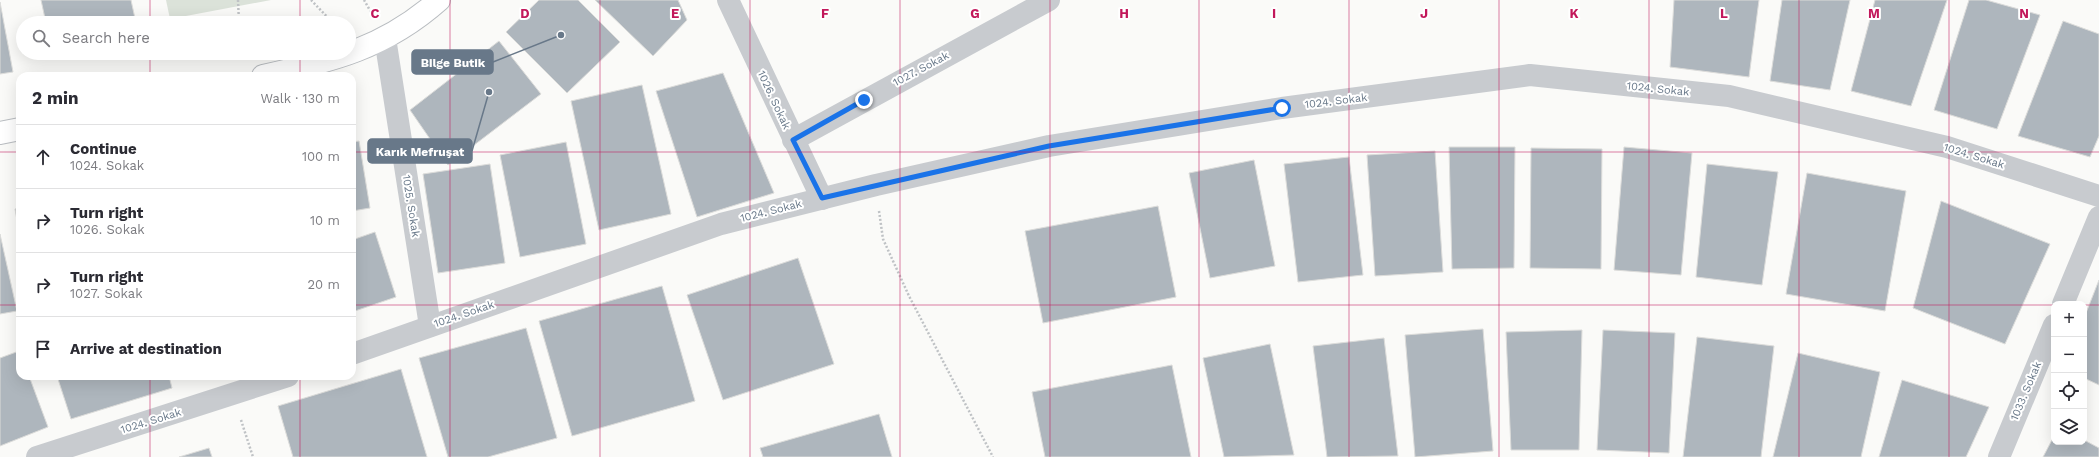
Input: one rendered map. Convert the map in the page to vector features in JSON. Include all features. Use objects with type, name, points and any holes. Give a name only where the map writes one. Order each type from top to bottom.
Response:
[{"type":"main road","points":[[356,52],[385,38],[439,0]]},
{"type":"main road","points":[[281,72],[332,60]]},
{"type":"main road","points":[[0,133],[16,130]]},
{"type":"street","name":"1026. Sokak","points":[[728,0],[793,140],[822,198]]},
{"type":"street","name":"1027. Sokak","points":[[793,140],[1049,0]]},
{"type":"street","name":"1025. Sokak","points":[[385,38],[430,326]]},
{"type":"street","name":"1024. Sokak","points":[[356,353],[721,224],[876,185],[1049,146],[1282,108],[1530,75],[1729,96],[1947,147],[2099,196]]},
{"type":"street","points":[[2064,301],[2099,216]]},
{"type":"street","name":"1033. Sokak","points":[[1999,457],[2051,332]]},
{"type":"street","name":"1024. Sokak","points":[[37,457],[276,380]]},
{"type":"path","points":[[238,0],[239,16]]},
{"type":"path","points":[[311,0],[326,16]]},
{"type":"path","points":[[876,185],[883,239],[909,296],[993,457]]},
{"type":"path","points":[[233,395],[253,457]]},
{"type":"shaded area","points":[[166,0],[271,0],[186,16],[169,16]]},
{"type":"building","points":[[41,0],[131,0],[134,16],[44,16]]},
{"type":"building","points":[[539,0],[578,0],[620,42],[567,93],[506,32]]},
{"type":"building","points":[[595,0],[678,0],[687,20],[653,56]]},
{"type":"building","points":[[1674,0],[1759,0],[1749,77],[1670,67]]},
{"type":"building","points":[[1782,0],[1850,0],[1830,90],[1770,81]]},
{"type":"building","points":[[1875,0],[1947,0],[1911,106],[1851,91]]},
{"type":"building","points":[[1969,0],[1986,0],[2040,15],[1997,129],[1934,110]]},
{"type":"building","points":[[0,2],[13,72],[0,74]]},
{"type":"building","points":[[2063,21],[2099,34],[2099,136],[2090,157],[2018,136]]},
{"type":"building","points":[[499,41],[541,94],[448,165],[410,110]]},
{"type":"building","points":[[723,73],[774,193],[697,217],[656,91]]},
{"type":"building","points":[[642,85],[671,214],[599,230],[571,101]]},
{"type":"building","points":[[356,141],[359,141],[370,208],[356,210]]},
{"type":"building","points":[[566,142],[586,244],[520,257],[500,155]]},
{"type":"building","points":[[1449,147],[1515,147],[1514,268],[1452,269]]},
{"type":"building","points":[[1624,147],[1692,153],[1681,275],[1614,270]]},
{"type":"building","points":[[1531,148],[1602,149],[1601,269],[1530,268]]},
{"type":"building","points":[[1435,151],[1443,272],[1375,276],[1367,155]]},
{"type":"building","points":[[1349,157],[1363,275],[1298,282],[1284,164]]},
{"type":"building","points":[[1254,160],[1275,266],[1210,278],[1189,173]]},
{"type":"building","points":[[490,164],[505,263],[438,273],[423,174]]},
{"type":"building","points":[[1707,164],[1778,172],[1762,285],[1696,277]]},
{"type":"building","points":[[1807,173],[1906,191],[1885,311],[1786,294]]},
{"type":"building","points":[[1941,201],[2050,244],[2005,344],[1913,308]]},
{"type":"building","points":[[1158,206],[1176,297],[1043,323],[1025,231]]},
{"type":"building","points":[[375,232],[396,297],[356,311],[356,239]]},
{"type":"building","points":[[0,234],[16,311],[0,314]]},
{"type":"building","points":[[798,258],[834,364],[723,400],[687,295]]},
{"type":"building","points":[[2099,280],[2099,385],[2087,379],[2087,310]]},
{"type":"building","points":[[662,286],[695,401],[572,436],[539,321]]},
{"type":"building","points":[[526,328],[557,438],[488,457],[448,457],[419,358]]},
{"type":"building","points":[[1483,329],[1493,451],[1415,457],[1405,335]]},
{"type":"building","points":[[1582,330],[1579,450],[1511,450],[1506,332]]},
{"type":"building","points":[[1603,330],[1675,333],[1669,453],[1597,450]]},
{"type":"building","points":[[1697,337],[1774,346],[1761,457],[1683,457]]},
{"type":"building","points":[[1384,338],[1398,456],[1327,457],[1313,346]]},
{"type":"building","points":[[1270,344],[1294,455],[1224,457],[1203,358]]},
{"type":"building","points":[[16,352],[16,380],[30,380],[48,427],[0,446],[0,358]]},
{"type":"building","points":[[1798,353],[1880,372],[1861,457],[1773,457]]},
{"type":"building","points":[[1172,365],[1191,457],[1045,457],[1032,392]]},
{"type":"building","points":[[401,369],[427,457],[293,457],[278,406]]},
{"type":"building","points":[[58,380],[170,380],[172,388],[71,419]]},
{"type":"building","points":[[1902,380],[1989,407],[1966,457],[1879,457]]},
{"type":"building","points":[[879,414],[892,457],[763,457],[760,448]]},
{"type":"building","points":[[2051,442],[2051,445],[2087,445],[2087,442],[2099,448],[2099,457],[2043,457]]},
{"type":"building","points":[[209,448],[212,457],[179,457]]},
{"type":"place","name":"Bilge Butik","points":[[561,35]]},
{"type":"place","name":"Karık Mefruşat","points":[[489,92]]},
{"type":"route","points":[[864,100],[793,140],[822,198],[1049,146],[1282,108]]}]
